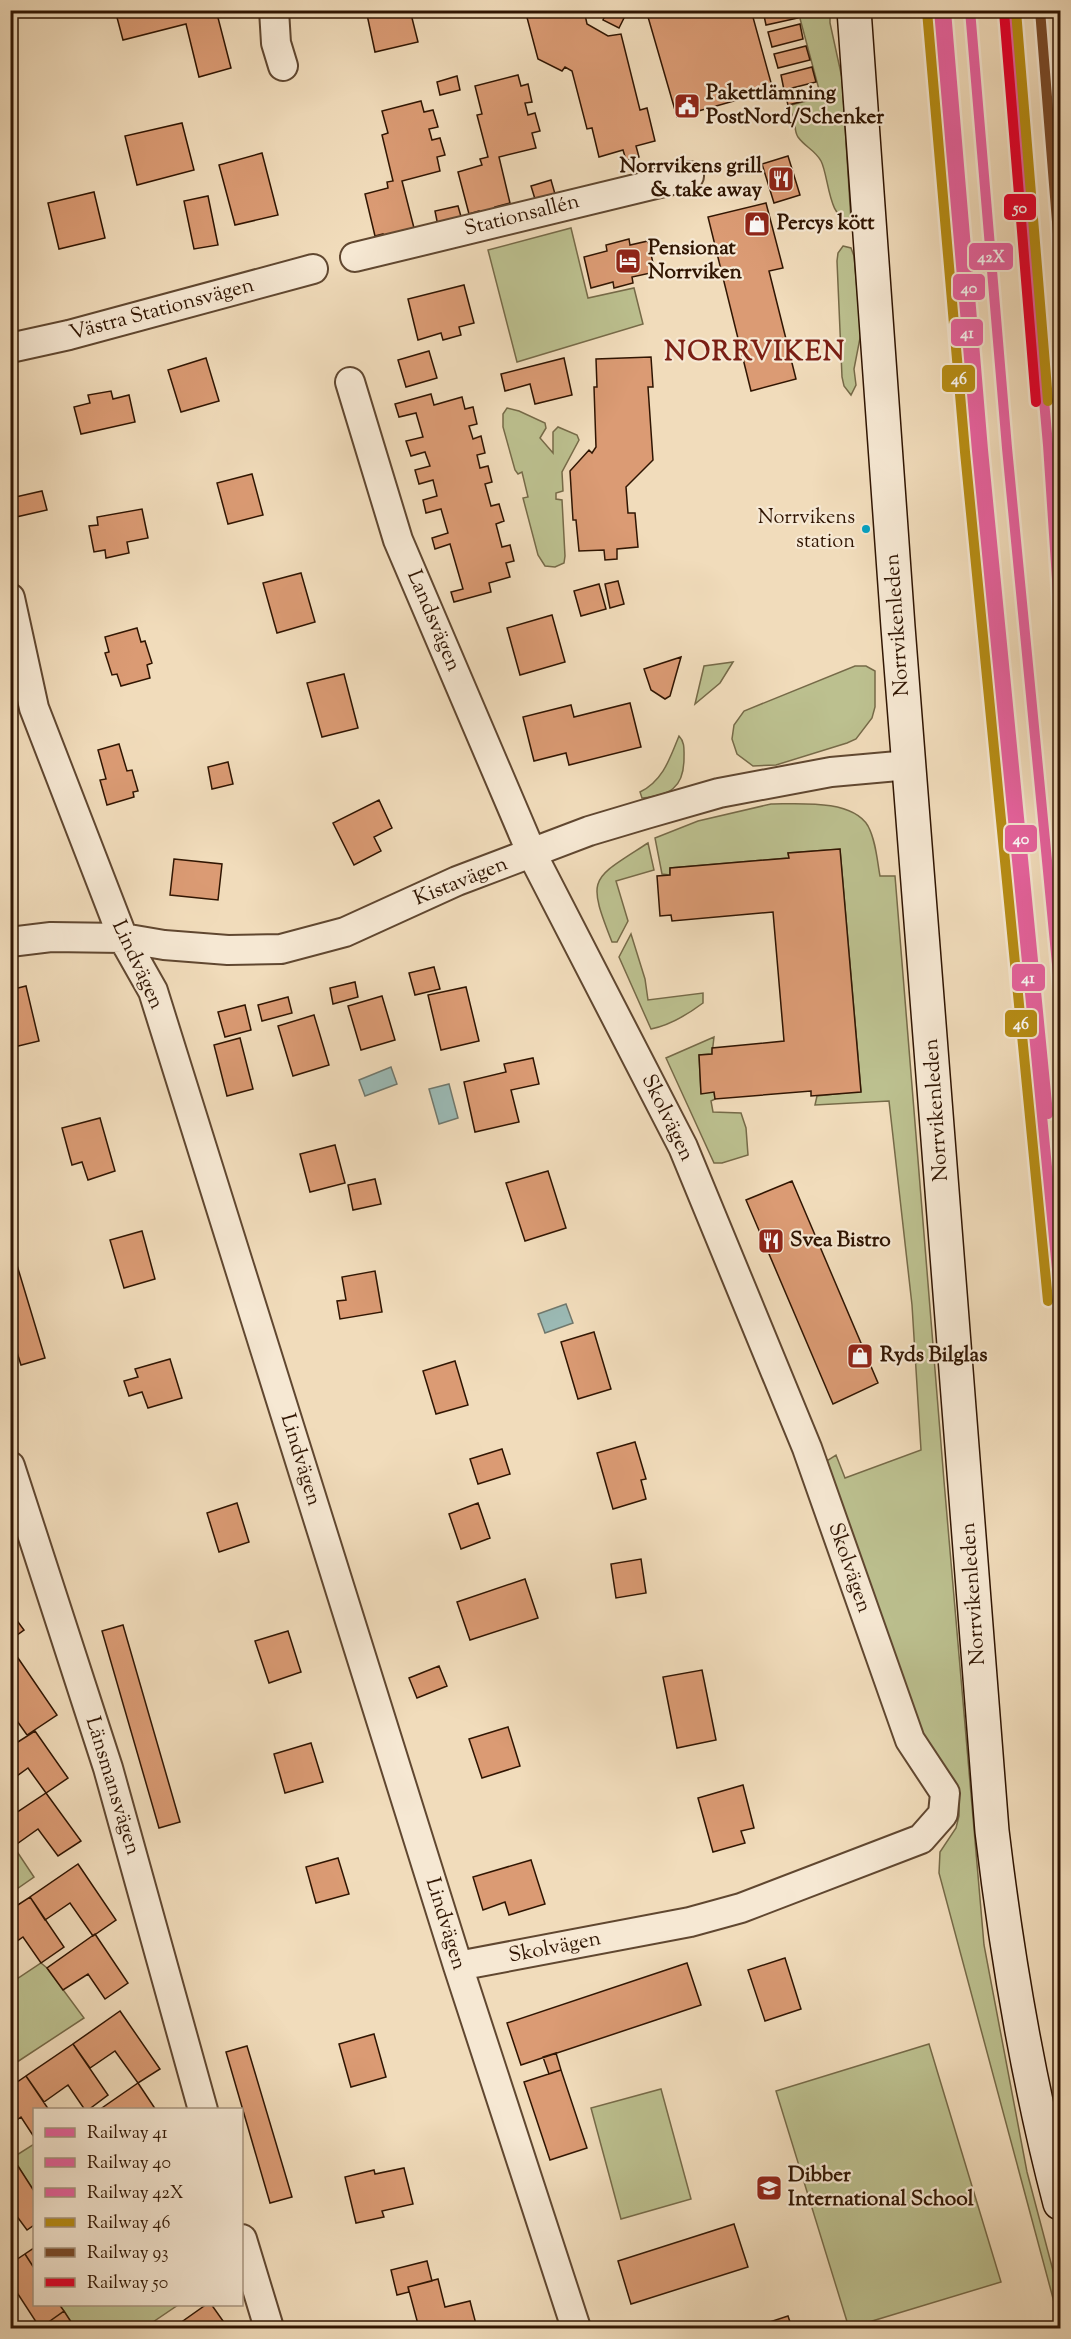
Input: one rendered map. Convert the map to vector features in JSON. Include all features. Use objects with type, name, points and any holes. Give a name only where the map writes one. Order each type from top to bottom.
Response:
[{"type":"main road","name":"Norrvikenleden","points":[[854,10],[909,765],[992,1831],[1002,1913],[1021,2031],[1060,2203]]},
{"type":"street","points":[[274,10],[276,43],[283,66]]},
{"type":"street","name":"Stationsallén","points":[[355,257],[689,176]]},
{"type":"street","name":"Västra Stationsvägen","points":[[10,348],[69,335],[313,269]]},
{"type":"street","name":"Landsvägen","points":[[350,382],[398,540],[532,854]]},
{"type":"street","name":"Lindvägen","points":[[10,598],[34,708],[123,938],[153,991],[458,1966],[576,2328]]},
{"type":"street","name":"Kistavägen","points":[[10,942],[51,937],[123,938],[164,945],[217,949],[281,949],[345,932],[457,881],[589,831],[719,793],[831,772],[909,765]]},
{"type":"street","name":"Skolvägen","points":[[458,1966],[690,1922],[741,1908],[921,1839],[943,1814],[945,1793],[910,1740],[807,1448],[683,1147],[532,854]]},
{"type":"street","name":"Länsmansvägen","points":[[10,1466],[108,1768],[203,2108]]},
{"type":"street","points":[[243,2242],[269,2328]]},
{"type":"green space","points":[[798,11],[830,11],[830,23],[842,78],[851,221],[843,219],[838,214],[830,197],[821,161],[798,137],[794,117],[788,106],[821,97]]},
{"type":"green space","points":[[571,228],[588,298],[634,288],[643,324],[517,362],[488,250]]},
{"type":"green space","points":[[843,246],[851,248],[854,256],[861,333],[854,369],[856,385],[851,395],[844,386],[842,377],[837,261],[838,253]]},
{"type":"green space","points":[[507,408],[545,423],[546,428],[540,438],[553,453],[553,432],[558,427],[577,435],[579,440],[562,472],[563,491],[556,493],[556,499],[562,500],[565,556],[564,563],[555,567],[545,566],[538,555],[523,498],[528,497],[522,472],[518,474],[515,470],[503,427],[503,414]]},
{"type":"green space","points":[[733,662],[720,683],[695,704],[704,666]]},
{"type":"green space","points":[[855,666],[866,666],[875,671],[875,707],[872,718],[856,739],[776,765],[753,766],[737,754],[732,739],[734,725],[744,711]]},
{"type":"green space","points":[[679,736],[683,743],[684,758],[678,783],[673,789],[660,795],[642,798],[640,792],[655,782],[660,775]]},
{"type":"green space","points":[[771,804],[824,805],[850,811],[860,817],[871,832],[880,876],[895,876],[984,1945],[1027,2172],[1060,2297],[1060,2328],[1054,2328],[1054,2302],[939,1873],[940,1852],[956,1828],[959,1798],[923,1736],[825,1462],[836,1455],[845,1478],[921,1450],[912,1305],[889,1101],[815,1105],[817,1096],[861,1091],[840,849],[788,853],[789,858],[670,868],[670,875],[662,874],[655,838],[698,821]]},
{"type":"green space","points":[[648,843],[654,870],[616,881],[628,921],[617,942],[612,942],[599,904],[597,891],[599,882],[615,865]]},
{"type":"green space","points":[[631,934],[645,979],[648,1000],[703,993],[703,1003],[678,1019],[651,1029],[619,957]]},
{"type":"green space","points":[[714,1037],[712,1054],[699,1055],[701,1093],[714,1092],[715,1099],[711,1101],[713,1112],[741,1113],[746,1128],[748,1155],[722,1163],[714,1163],[666,1058]]},
{"type":"green space","points":[[10,1841],[34,1877],[11,1893],[10,1893]]},
{"type":"green space","points":[[41,1963],[84,2018],[11,2066],[11,1983]]},
{"type":"green space","points":[[929,2044],[1001,2282],[849,2328],[776,2091]]},
{"type":"green space","points":[[661,2089],[691,2199],[621,2219],[591,2108]]},
{"type":"green space","points":[[33,2145],[33,2190],[12,2158]]},
{"type":"green space","points":[[60,2306],[177,2306],[144,2328],[75,2328]]},
{"type":"water","points":[[391,1067],[397,1084],[365,1096],[359,1080]]},
{"type":"water","points":[[449,1084],[458,1118],[439,1124],[429,1089]]},
{"type":"water","points":[[566,1304],[573,1323],[545,1333],[538,1314]]},
{"type":"building","points":[[115,10],[216,10],[231,68],[199,77],[186,24],[123,40]]},
{"type":"building","points":[[366,10],[410,10],[418,42],[375,52]]},
{"type":"building","points":[[525,10],[584,10],[587,24],[608,36],[621,34],[640,110],[647,108],[655,141],[636,146],[639,157],[626,160],[623,150],[599,157],[592,128],[587,129],[572,71],[565,67],[562,71],[538,59]]},
{"type":"building","points":[[608,10],[628,10],[619,28],[603,20]]},
{"type":"building","points":[[646,10],[751,10],[773,90],[677,117]]},
{"type":"building","points":[[796,10],[798,18],[766,25],[763,11]]},
{"type":"building","points":[[800,24],[803,39],[772,47],[768,32]]},
{"type":"building","points":[[806,46],[810,60],[778,68],[774,54]]},
{"type":"building","points":[[812,67],[816,82],[784,90],[781,75]]},
{"type":"building","points":[[518,75],[521,86],[528,84],[532,102],[525,103],[528,115],[535,113],[540,131],[532,133],[536,148],[499,157],[510,203],[495,207],[497,214],[480,218],[479,211],[469,214],[458,172],[482,165],[480,159],[488,157],[477,115],[482,114],[475,86]]},
{"type":"building","points":[[457,76],[460,90],[440,95],[437,82]]},
{"type":"building","points":[[818,89],[820,97],[788,105],[786,97]]},
{"type":"building","points":[[421,101],[424,112],[433,110],[438,127],[429,129],[432,140],[440,138],[445,155],[437,157],[440,171],[402,181],[414,228],[400,231],[402,238],[385,242],[383,234],[375,236],[365,194],[388,188],[387,182],[393,181],[382,135],[388,133],[382,111]]},
{"type":"building","points":[[182,123],[194,170],[137,185],[125,136]]},
{"type":"building","points":[[262,153],[278,215],[235,225],[219,165]]},
{"type":"building","name":"Norrvikens grill & take away","points":[[788,156],[800,195],[774,203],[762,164]]},
{"type":"building","points":[[551,180],[555,194],[535,199],[531,186]]},
{"type":"building","points":[[94,192],[105,238],[59,249],[48,203]]},
{"type":"building","points":[[208,196],[218,245],[194,249],[184,201]]},
{"type":"building","points":[[766,203],[783,268],[769,271],[796,379],[751,391],[708,217]]},
{"type":"building","points":[[458,206],[462,220],[438,226],[435,211]]},
{"type":"building","points":[[629,239],[630,245],[648,241],[655,272],[632,277],[633,283],[614,288],[613,282],[591,288],[584,257],[607,251],[606,245]]},
{"type":"building","points":[[464,285],[474,323],[459,327],[461,335],[443,340],[441,333],[418,340],[408,299]]},
{"type":"building","points":[[429,351],[437,378],[406,387],[398,360]]},
{"type":"building","points":[[651,357],[653,387],[648,387],[653,460],[626,487],[628,513],[635,513],[638,547],[617,549],[617,559],[605,560],[604,550],[579,551],[576,520],[573,520],[570,471],[589,450],[592,453],[596,447],[594,387],[597,387],[596,359]]},
{"type":"building","points":[[206,358],[219,401],[181,412],[168,370]]},
{"type":"building","points":[[564,358],[572,395],[535,404],[530,384],[505,391],[501,374]]},
{"type":"building","points":[[111,391],[113,399],[129,395],[135,422],[81,434],[74,407],[90,403],[88,395]]},
{"type":"building","points":[[431,394],[434,405],[462,397],[465,409],[473,407],[477,424],[469,426],[473,439],[481,436],[485,453],[477,455],[480,468],[488,466],[492,482],[485,484],[491,506],[499,504],[504,521],[496,524],[502,547],[510,545],[514,561],[506,563],[510,577],[489,583],[491,592],[454,602],[451,592],[463,589],[450,544],[435,549],[432,538],[448,533],[441,509],[426,513],[423,500],[437,496],[433,480],[419,484],[415,470],[430,466],[425,452],[411,456],[406,441],[423,437],[416,413],[399,417],[395,404]]},
{"type":"building","points":[[252,474],[263,515],[228,524],[217,483]]},
{"type":"building","points":[[42,491],[47,510],[16,517],[11,498]]},
{"type":"building","points":[[142,509],[148,538],[127,542],[129,553],[106,558],[105,550],[94,552],[89,526],[98,525],[97,517]]},
{"type":"building","points":[[301,573],[315,622],[277,633],[263,583]]},
{"type":"building","points":[[618,581],[624,604],[610,608],[605,584]]},
{"type":"building","points":[[599,584],[606,609],[581,616],[574,591]]},
{"type":"building","points":[[552,615],[565,662],[520,675],[507,628]]},
{"type":"building","points":[[137,628],[141,642],[145,641],[152,663],[147,665],[150,678],[121,686],[117,674],[112,675],[105,653],[109,652],[105,637]]},
{"type":"building","points":[[681,657],[670,696],[665,699],[651,690],[644,669]]},
{"type":"building","points":[[344,674],[358,728],[322,737],[307,683]]},
{"type":"building","points":[[630,703],[641,747],[569,765],[566,753],[534,761],[523,717],[571,705],[574,717]]},
{"type":"building","points":[[119,744],[127,771],[132,770],[138,791],[133,792],[134,797],[107,805],[100,780],[106,779],[98,750]]},
{"type":"building","points":[[228,762],[233,784],[212,789],[208,767]]},
{"type":"building","points":[[379,800],[392,828],[374,837],[381,851],[354,865],[333,823]]},
{"type":"building","points":[[840,849],[861,1092],[811,1096],[811,1091],[715,1099],[714,1092],[701,1094],[699,1055],[712,1054],[712,1048],[784,1041],[773,912],[672,921],[671,915],[660,916],[657,876],[670,875],[670,868],[789,858],[788,853]]},
{"type":"building","points":[[174,859],[222,864],[218,900],[170,895]]},
{"type":"building","points":[[434,967],[440,989],[415,995],[409,973]]},
{"type":"building","points":[[355,982],[358,997],[333,1004],[330,988]]},
{"type":"building","points":[[26,986],[39,1041],[10,1048],[10,990]]},
{"type":"building","points":[[466,987],[479,1041],[441,1050],[428,995]]},
{"type":"building","points":[[382,996],[395,1040],[361,1050],[348,1006]]},
{"type":"building","points":[[288,997],[292,1013],[262,1021],[258,1005]]},
{"type":"building","points":[[245,1005],[251,1030],[225,1037],[218,1012]]},
{"type":"building","points":[[314,1015],[329,1065],[293,1076],[278,1026]]},
{"type":"building","points":[[240,1038],[253,1089],[227,1096],[214,1045]]},
{"type":"building","points":[[533,1058],[539,1084],[511,1090],[519,1122],[475,1132],[464,1082],[506,1072],[504,1064]]},
{"type":"building","points":[[100,1118],[115,1171],[88,1180],[82,1162],[72,1165],[62,1128]]},
{"type":"building","points":[[335,1145],[345,1183],[310,1192],[300,1154]]},
{"type":"building","points":[[548,1171],[566,1228],[525,1241],[506,1183]]},
{"type":"building","points":[[375,1179],[381,1204],[353,1210],[348,1185]]},
{"type":"building","points":[[792,1181],[878,1383],[833,1404],[746,1200]]},
{"type":"building","points":[[142,1231],[155,1279],[124,1288],[110,1240]]},
{"type":"building","points":[[10,1242],[45,1358],[21,1365],[10,1330]]},
{"type":"building","points":[[375,1271],[382,1312],[340,1319],[337,1301],[346,1300],[342,1277]]},
{"type":"building","points":[[594,1332],[611,1389],[578,1399],[561,1342]]},
{"type":"building","points":[[170,1359],[182,1398],[148,1408],[142,1392],[129,1396],[124,1381],[138,1377],[135,1369]]},
{"type":"building","points":[[455,1361],[468,1405],[436,1414],[423,1371]]},
{"type":"building","points":[[635,1442],[646,1479],[641,1480],[646,1499],[613,1509],[597,1453]]},
{"type":"building","points":[[502,1449],[510,1474],[478,1484],[470,1459]]},
{"type":"building","points":[[237,1503],[249,1542],[219,1552],[207,1513]]},
{"type":"building","points":[[478,1503],[490,1538],[461,1549],[449,1514]]},
{"type":"building","points":[[641,1559],[646,1593],[616,1598],[611,1564]]},
{"type":"building","points":[[525,1579],[538,1618],[470,1640],[457,1602]]},
{"type":"building","points":[[10,1611],[24,1630],[10,1640]]},
{"type":"building","points":[[123,1625],[180,1822],[159,1828],[102,1631]]},
{"type":"building","points":[[288,1631],[301,1672],[269,1683],[255,1641]]},
{"type":"building","points":[[18,1658],[57,1715],[27,1735],[10,1711],[10,1663]]},
{"type":"building","points":[[439,1666],[447,1686],[417,1698],[409,1678]]},
{"type":"building","points":[[702,1670],[716,1740],[677,1748],[663,1677]]},
{"type":"building","points":[[508,1727],[520,1766],[482,1778],[469,1739]]},
{"type":"building","points":[[35,1731],[68,1778],[46,1793],[28,1768],[10,1781],[10,1747]]},
{"type":"building","points":[[311,1743],[323,1782],[285,1793],[274,1754]]},
{"type":"building","points":[[743,1785],[754,1828],[741,1831],[745,1843],[713,1852],[698,1798]]},
{"type":"building","points":[[46,1793],[81,1841],[58,1856],[38,1829],[14,1846],[10,1841],[10,1817]]},
{"type":"building","points":[[338,1858],[349,1894],[316,1903],[306,1867]]},
{"type":"building","points":[[531,1860],[545,1904],[509,1915],[505,1902],[483,1910],[473,1877]]},
{"type":"building","points":[[78,1864],[116,1920],[93,1936],[70,1903],[45,1920],[30,1897]]},
{"type":"building","points":[[30,1897],[64,1947],[41,1963],[23,1937],[10,1946],[10,1910]]},
{"type":"building","points":[[95,1934],[128,1983],[105,1999],[88,1974],[63,1990],[47,1968]]},
{"type":"building","points":[[785,1958],[801,2009],[765,2021],[748,1970]]},
{"type":"building","points":[[687,1963],[701,2005],[521,2065],[507,2023]]},
{"type":"building","points":[[120,2011],[160,2069],[138,2083],[115,2051],[90,2068],[73,2044]]},
{"type":"building","points":[[374,2034],[386,2077],[351,2087],[339,2044]]},
{"type":"building","points":[[73,2044],[108,2095],[91,2108],[84,2108],[68,2085],[44,2102],[26,2076]]},
{"type":"building","points":[[247,2046],[292,2197],[270,2203],[226,2052]]},
{"type":"building","points":[[556,2053],[561,2070],[549,2074],[543,2057]]},
{"type":"building","points":[[561,2070],[587,2148],[550,2160],[524,2082]]},
{"type":"building","points":[[26,2076],[48,2108],[33,2108],[33,2135],[21,2117],[10,2125],[10,2087]]},
{"type":"building","points":[[138,2083],[155,2108],[102,2108]]},
{"type":"building","points":[[18,2166],[33,2189],[33,2226],[27,2230],[10,2207],[10,2171]]},
{"type":"building","points":[[404,2168],[413,2204],[382,2211],[384,2217],[356,2223],[345,2177],[374,2170],[375,2174]]},
{"type":"building","points":[[734,2224],[748,2267],[631,2304],[618,2261]]},
{"type":"building","points":[[33,2249],[33,2266],[25,2254]]},
{"type":"building","points":[[25,2254],[33,2266],[33,2306],[60,2306],[64,2311],[40,2328],[18,2294],[10,2299],[10,2264]]},
{"type":"building","points":[[427,2261],[432,2281],[408,2287],[409,2292],[397,2295],[391,2270]]},
{"type":"building","points":[[438,2279],[445,2307],[470,2301],[477,2328],[419,2328],[408,2287]]},
{"type":"building","points":[[204,2306],[212,2306],[228,2328],[173,2328]]},
{"type":"building","points":[[64,2311],[75,2328],[40,2328]]},
{"type":"building","points":[[788,2316],[792,2328],[751,2328]]},
{"type":"rail line","name":"41","points":[[939,10],[977,451],[1060,1300]]},
{"type":"rail line","name":"42X","points":[[970,10],[1007,448],[1060,995]]},
{"type":"rail line","name":"41","points":[[1009,10],[1048,445],[1060,624]]},
{"type":"rail line","name":"93","points":[[1040,10],[1060,259]]},
{"type":"rail line","name":"46","points":[[927,11],[965,452],[1048,1301]]},
{"type":"rail line","name":"40","points":[[946,11],[983,450],[1048,1114]]},
{"type":"rail line","name":"46","points":[[1016,11],[1048,401]]},
{"type":"rail line","name":"50","points":[[1004,12],[1036,402]]},
{"type":"place","name":"Pakettlämning PostNord/Schenker","points":[[687,106]]},
{"type":"place","name":"Norrvikens grill & take away","points":[[781,179]]},
{"type":"place","name":"Percys kött","points":[[757,224]]},
{"type":"place","name":"Pensionat Norrviken","points":[[628,261]]},
{"type":"place","name":"Norrvikens station","points":[[866,529]]},
{"type":"place","name":"Svea Bistro","points":[[771,1241]]},
{"type":"place","name":"Ryds Bilglas","points":[[860,1356]]},
{"type":"place","name":"Dibber International School","points":[[769,2188]]},
{"type":"district","name":"NORRVIKEN","points":[[755,353]]}]
